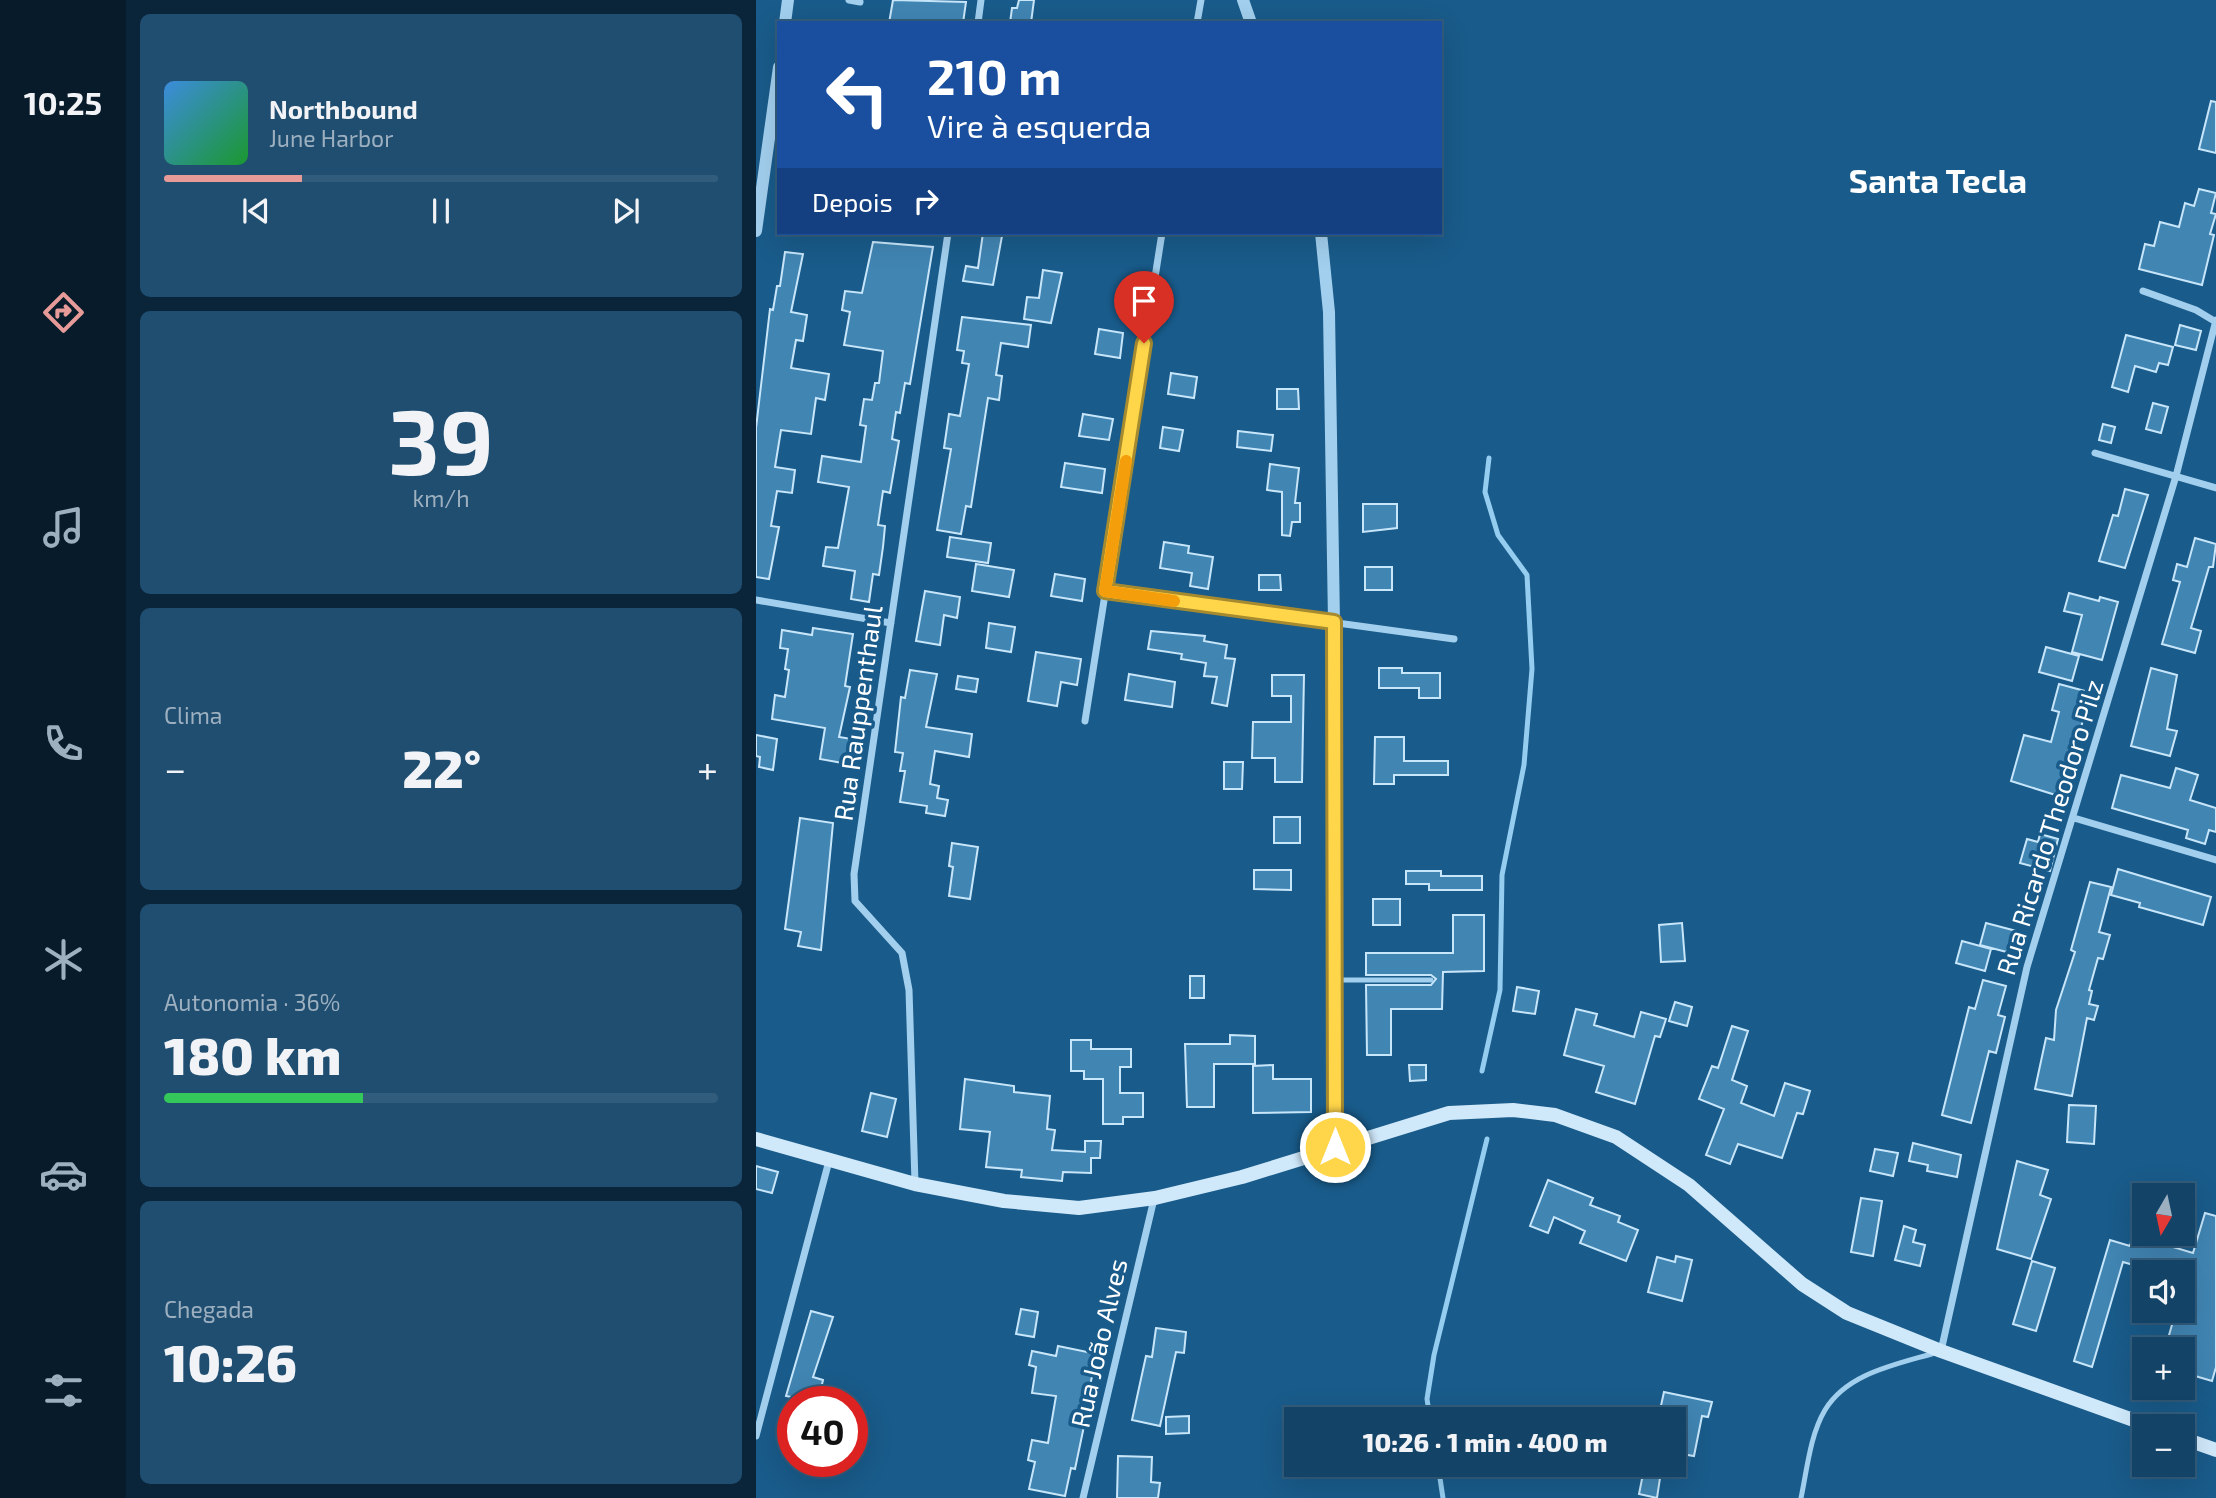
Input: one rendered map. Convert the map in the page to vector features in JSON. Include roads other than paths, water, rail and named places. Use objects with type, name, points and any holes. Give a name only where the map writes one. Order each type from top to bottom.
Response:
[{"type":"main road","points":[[756,1139],[915,1184],[1004,1201],[1079,1208],[1154,1198],[1242,1177],[1449,1113],[1513,1110],[1555,1115],[1616,1137],[1689,1185],[1802,1284],[1847,1313],[1941,1351],[2132,1420]]},
{"type":"main road","points":[[2195,1443],[2216,1450]]},
{"type":"street","points":[[785,21],[788,0]]},
{"type":"street","points":[[849,0],[860,2]]},
{"type":"street","points":[[978,21],[981,0]]},
{"type":"street","points":[[1198,21],[1201,0]]},
{"type":"street","points":[[1243,0],[1250,21]]},
{"type":"street","points":[[756,231],[777,81]]},
{"type":"street","name":"Rua Rauppenthaul","points":[[915,1184],[909,990],[902,953],[855,901],[854,874],[947,235]]},
{"type":"street","points":[[1085,720],[1161,235]]},
{"type":"street","points":[[1321,235],[1329,312],[1334,622],[1335,1147]]},
{"type":"street","points":[[2143,291],[2196,310],[2216,321]]},
{"type":"street","name":"Rua Ricardo Theodoro Pilz","points":[[1941,1351],[2027,967],[2176,476],[2216,321]]},
{"type":"street","points":[[2095,453],[2216,488]]},
{"type":"street","points":[[1105,591],[1454,639]]},
{"type":"street","points":[[756,600],[891,623]]},
{"type":"street","points":[[2074,818],[2216,860]]},
{"type":"street","points":[[756,1436],[829,1161]]},
{"type":"street","name":"Rua João Alves","points":[[1083,1498],[1154,1198]]},
{"type":"lane","points":[[1334,980],[1431,980]]},
{"type":"lane","points":[[1801,1498],[1816,1434],[1825,1410],[1837,1396],[1874,1371],[1941,1351]]},
{"type":"waterway","points":[[1482,1071],[1500,990],[1502,875],[1524,765],[1532,669],[1527,575],[1498,535],[1485,492],[1489,458]]},
{"type":"waterway","points":[[1428,1407],[1434,1355],[1487,1139]]},
{"type":"waterway","points":[[1440,1477],[1443,1498]]},
{"type":"district","name":"Santa Tecla","points":[[1938,180]]}]
